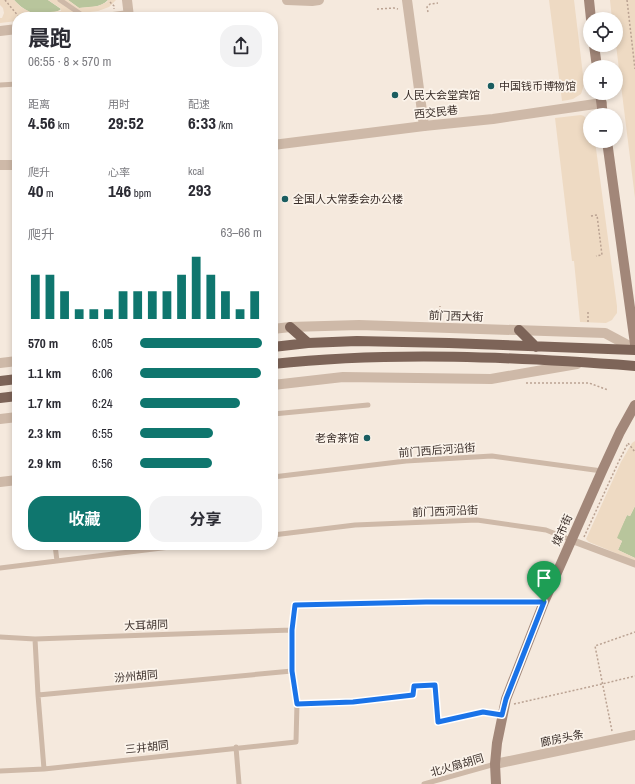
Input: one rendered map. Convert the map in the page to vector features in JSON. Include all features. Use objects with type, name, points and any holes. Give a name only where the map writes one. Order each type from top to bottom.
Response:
[{"type":"main road","points":[[589,0],[590,12]]},
{"type":"main road","points":[[608,148],[635,344]]},
{"type":"main road","points":[[290,327],[308,343]]},
{"type":"main road","points":[[519,330],[536,347]]},
{"type":"main road","name":"前门西大街","points":[[278,346],[308,343],[365,341],[635,350]]},
{"type":"main road","points":[[278,363],[308,360],[404,356],[496,357],[635,366]]},
{"type":"main road","points":[[0,381],[12,380]]},
{"type":"main road","points":[[0,398],[12,397]]},
{"type":"main road","name":"煤市街","points":[[496,784],[495,764],[497,743],[506,699],[544,602],[571,540],[620,432],[635,405]]},
{"type":"street","points":[[127,0],[128,12]]},
{"type":"street","points":[[287,0],[319,0]]},
{"type":"street","points":[[407,0],[424,126]]},
{"type":"street","points":[[0,31],[12,30]]},
{"type":"street","name":"西交民巷","points":[[278,144],[493,119],[591,100]]},
{"type":"street","points":[[0,165],[12,166]]},
{"type":"street","name":"前门西大街","points":[[278,328],[358,325],[605,333],[635,350]]},
{"type":"street","points":[[0,363],[12,361]]},
{"type":"street","points":[[278,384],[343,378],[491,379],[587,362]]},
{"type":"street","points":[[0,419],[12,418]]},
{"type":"street","points":[[0,482],[12,481]]},
{"type":"street","name":"前门西河沿街","points":[[571,540],[635,564]]},
{"type":"street","name":"廊房头条","points":[[495,764],[635,735]]},
{"type":"lane","points":[[60,0],[78,12]]},
{"type":"lane","points":[[0,85],[12,84]]},
{"type":"lane","points":[[278,414],[368,405]]},
{"type":"lane","name":"前门西后河沿街","points":[[278,476],[406,461],[492,456],[602,471]]},
{"type":"lane","name":"前门西河沿街","points":[[278,534],[355,525],[477,520],[546,530],[571,540]]},
{"type":"lane","points":[[56,550],[57,560]]},
{"type":"lane","points":[[0,568],[143,550]]},
{"type":"lane","points":[[503,711],[483,712],[438,722],[435,685],[414,686],[413,695],[353,702],[297,704],[292,671],[292,630],[295,605],[426,602],[544,602]]},
{"type":"lane","name":"大耳胡同","points":[[0,637],[35,639],[292,630]]},
{"type":"lane","points":[[35,639],[44,769]]},
{"type":"lane","name":"汾州胡同","points":[[38,695],[292,671]]},
{"type":"lane","name":"三井胡同","points":[[0,770],[44,769],[296,742],[297,704]]},
{"type":"lane","points":[[236,748],[239,784]]},
{"type":"lane","name":"北火扇胡同","points":[[424,784],[495,764]]},
{"type":"path","points":[[5,0],[15,12]]},
{"type":"path","points":[[627,0],[635,69]]},
{"type":"path","points":[[428,12],[428,6],[438,3]]},
{"type":"path","points":[[377,9],[394,8],[400,11]]},
{"type":"path","points":[[591,216],[597,215],[602,255],[596,256]]},
{"type":"path","points":[[588,310],[588,322]]},
{"type":"path","points":[[576,383],[589,383],[608,390]]},
{"type":"path","points":[[628,443],[635,452]]},
{"type":"path","points":[[614,739],[595,646],[635,632]]},
{"type":"path","points":[[503,711],[635,676]]},
{"type":"green space","points":[[14,0],[48,0],[61,9],[54,12],[30,12]]},
{"type":"green space","points":[[68,0],[108,0],[98,6],[79,8]]},
{"type":"green space","points":[[635,506],[635,558],[618,550],[622,541],[616,538],[627,515],[630,516]]},
{"type":"shaded area","points":[[0,0],[14,0],[21,7],[30,12],[12,12],[12,22],[0,23],[0,18],[2,18],[4,13],[3,8],[0,5]]},
{"type":"shaded area","points":[[48,0],[68,0],[79,8],[98,6],[107,2],[108,0],[116,0],[109,7],[98,11],[50,12],[61,11],[61,9]]},
{"type":"shaded area","points":[[549,0],[574,0],[583,75],[583,88],[581,94],[573,99],[562,101]]},
{"type":"shaded area","points":[[610,0],[635,0],[635,198],[623,100],[623,60],[618,60],[617,52],[623,52],[623,12],[611,12]]},
{"type":"shaded area","points":[[583,116],[583,148],[596,148],[617,306],[617,313],[612,320],[606,323],[580,322],[574,261],[572,261],[555,118]]},
{"type":"shaded area","points":[[635,441],[635,506],[630,516],[627,515],[617,538],[622,541],[618,550],[635,558],[635,561],[589,542],[586,539],[621,462],[632,443]]},
{"type":"place","name":"中国钱币博物馆","points":[[491,86]]},
{"type":"place","name":"人民大会堂宾馆","points":[[395,95]]},
{"type":"place","name":"全国人大常委会办公楼","points":[[285,199]]},
{"type":"place","name":"老舍茶馆","points":[[367,438]]},
{"type":"route","points":[[426,602],[544,602],[506,699],[502,715],[483,712],[438,722],[435,685],[414,686],[413,695],[353,702],[297,704],[292,671],[292,630],[295,605],[426,602]]}]
